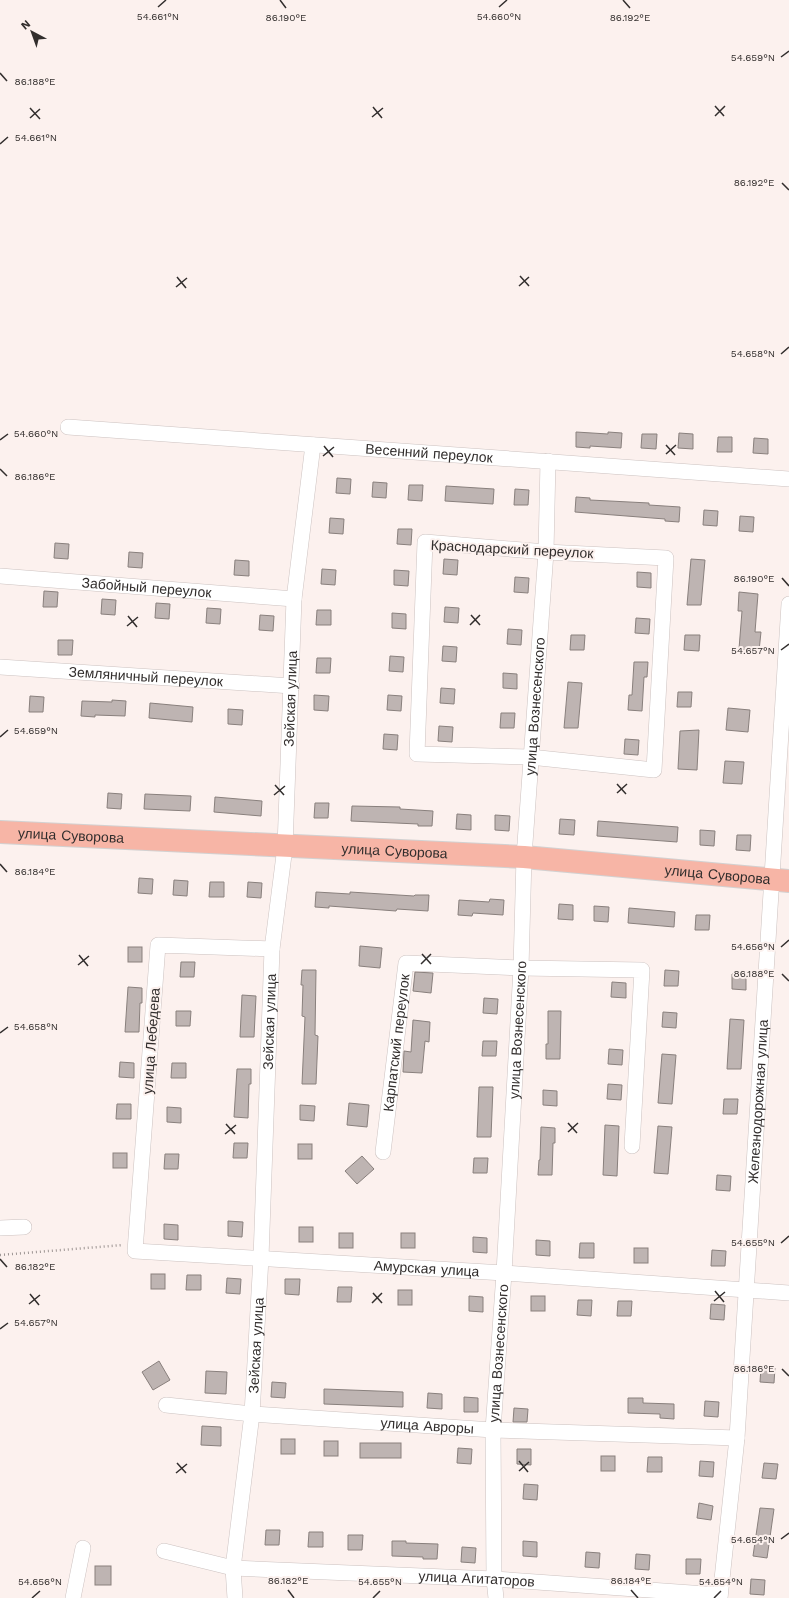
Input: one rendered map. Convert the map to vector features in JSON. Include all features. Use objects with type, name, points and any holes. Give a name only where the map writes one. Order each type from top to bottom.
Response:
[{"type":"main road","name":"улица Суворова","points":[[0,832],[285,847],[524,857],[781,881]]},
{"type":"street","name":"Весенний переулок","points":[[68,427],[789,479]]},
{"type":"street","name":"Зейская улица","points":[[235,1598],[233,1568],[252,1414],[261,1258],[272,949],[285,847],[294,599],[313,445]]},
{"type":"street","name":"улица Вознесенского","points":[[496,1598],[494,1579],[493,1430],[504,1273],[521,968],[524,857],[546,552],[548,461]]},
{"type":"street","name":"Краснодарский переулок","points":[[425,542],[546,552],[666,558],[654,770],[530,758],[417,754],[425,542]]},
{"type":"street","name":"Забойный переулок","points":[[0,576],[294,599]]},
{"type":"street","name":"Железнодорожная улица","points":[[720,1596],[737,1438],[747,1291],[781,881],[789,604]]},
{"type":"street","name":"Земляничный переулок","points":[[0,667],[292,686]]},
{"type":"street","name":"улица Лебедева","points":[[135,1251],[158,945],[272,949]]},
{"type":"street","name":"Карпатский переулок","points":[[383,1152],[406,963],[521,968],[642,970],[632,1146]]},
{"type":"street","points":[[0,1228],[24,1227]]},
{"type":"street","name":"Амурская улица","points":[[135,1251],[504,1273],[789,1293]]},
{"type":"street","name":"улица Авроры","points":[[166,1405],[252,1414],[493,1430],[737,1438]]},
{"type":"street","points":[[73,1598],[83,1548]]},
{"type":"street","name":"улица Агитаторов","points":[[164,1551],[233,1568],[494,1579],[720,1596]]},
{"type":"path","points":[[0,1255],[121,1244],[135,1251]]},
{"type":"building","points":[[576,432],[608,434],[608,432],[622,433],[621,448],[590,446],[590,448],[576,447]]},
{"type":"building","points":[[679,433],[693,434],[693,449],[678,448]]},
{"type":"building","points":[[642,434],[657,434],[656,449],[641,448]]},
{"type":"building","points":[[718,437],[732,437],[732,452],[717,452]]},
{"type":"building","points":[[754,438],[768,439],[768,454],[753,453]]},
{"type":"building","points":[[337,478],[351,479],[350,494],[336,493]]},
{"type":"building","points":[[373,482],[387,483],[386,498],[372,497]]},
{"type":"building","points":[[409,485],[423,485],[422,501],[408,500]]},
{"type":"building","points":[[446,486],[494,489],[493,504],[445,501]]},
{"type":"building","points":[[515,489],[529,490],[528,505],[514,505]]},
{"type":"building","points":[[576,497],[590,498],[590,500],[649,503],[649,505],[680,507],[679,522],[665,521],[665,519],[575,512]]},
{"type":"building","points":[[704,510],[718,511],[717,526],[703,525]]},
{"type":"building","points":[[740,516],[754,517],[753,532],[739,531]]},
{"type":"building","points":[[330,518],[344,519],[343,534],[329,533]]},
{"type":"building","points":[[398,529],[412,529],[411,545],[397,544]]},
{"type":"building","points":[[55,543],[69,544],[68,559],[54,558]]},
{"type":"building","points":[[129,552],[143,553],[142,568],[128,567]]},
{"type":"building","points":[[444,559],[458,560],[457,575],[443,574]]},
{"type":"building","points":[[691,559],[705,560],[701,605],[687,605]]},
{"type":"building","points":[[235,560],[249,561],[249,576],[234,575]]},
{"type":"building","points":[[322,569],[336,570],[335,585],[321,584]]},
{"type":"building","points":[[394,570],[409,571],[408,586],[394,585]]},
{"type":"building","points":[[637,572],[651,573],[651,588],[637,587]]},
{"type":"building","points":[[515,577],[529,578],[528,593],[514,592]]},
{"type":"building","points":[[44,591],[58,592],[57,607],[43,607]]},
{"type":"building","points":[[739,592],[758,594],[755,632],[761,632],[759,651],[739,649],[742,611],[738,611]]},
{"type":"building","points":[[102,599],[116,600],[115,615],[101,614]]},
{"type":"building","points":[[156,603],[170,604],[169,619],[155,618]]},
{"type":"building","points":[[445,607],[459,608],[458,623],[444,622]]},
{"type":"building","points":[[207,608],[221,609],[220,624],[206,623]]},
{"type":"building","points":[[317,610],[331,610],[331,625],[316,625]]},
{"type":"building","points":[[392,613],[406,614],[406,629],[392,628]]},
{"type":"building","points":[[260,615],[274,616],[273,631],[259,630]]},
{"type":"building","points":[[636,618],[650,619],[649,634],[635,633]]},
{"type":"building","points":[[508,629],[522,630],[521,645],[507,644]]},
{"type":"building","points":[[571,635],[585,635],[584,650],[570,650]]},
{"type":"building","points":[[685,635],[700,635],[699,651],[684,650]]},
{"type":"building","points":[[58,640],[73,640],[72,655],[58,655]]},
{"type":"building","points":[[443,646],[457,647],[456,662],[442,661]]},
{"type":"building","points":[[390,656],[404,657],[403,672],[389,671]]},
{"type":"building","points":[[317,658],[331,658],[330,673],[316,673]]},
{"type":"building","points":[[634,662],[648,662],[647,677],[644,677],[642,711],[628,710],[629,695],[632,695]]},
{"type":"building","points":[[503,673],[517,674],[517,689],[503,688]]},
{"type":"building","points":[[568,682],[582,683],[578,728],[564,728]]},
{"type":"building","points":[[441,688],[455,689],[454,704],[440,703]]},
{"type":"building","points":[[678,692],[692,692],[691,707],[677,707]]},
{"type":"building","points":[[314,695],[329,696],[328,711],[314,710]]},
{"type":"building","points":[[388,695],[402,696],[401,711],[387,710]]},
{"type":"building","points":[[30,696],[44,697],[43,712],[29,712]]},
{"type":"building","points":[[112,700],[126,701],[125,716],[81,716],[82,701],[112,702]]},
{"type":"building","points":[[150,703],[193,707],[192,722],[149,718]]},
{"type":"building","points":[[728,708],[750,710],[748,732],[726,730]]},
{"type":"building","points":[[228,709],[243,710],[242,725],[228,724]]},
{"type":"building","points":[[501,713],[515,713],[514,728],[500,728]]},
{"type":"building","points":[[439,726],[453,727],[452,742],[438,741]]},
{"type":"building","points":[[699,730],[697,770],[678,769],[680,731]]},
{"type":"building","points":[[384,734],[398,735],[397,750],[383,749]]},
{"type":"building","points":[[625,739],[639,740],[638,755],[624,754]]},
{"type":"building","points":[[725,761],[744,762],[742,784],[723,783]]},
{"type":"building","points":[[108,793],[122,794],[121,809],[107,808]]},
{"type":"building","points":[[145,794],[191,796],[190,811],[144,809]]},
{"type":"building","points":[[215,797],[262,801],[261,816],[214,812]]},
{"type":"building","points":[[315,803],[329,803],[328,818],[314,818]]},
{"type":"building","points":[[352,806],[400,807],[400,809],[433,811],[432,826],[351,821]]},
{"type":"building","points":[[457,814],[471,815],[471,830],[456,829]]},
{"type":"building","points":[[495,815],[510,816],[509,831],[495,830]]},
{"type":"building","points":[[560,819],[575,820],[574,835],[559,834]]},
{"type":"building","points":[[598,821],[678,827],[677,842],[597,836]]},
{"type":"building","points":[[700,830],[715,831],[714,846],[700,845]]},
{"type":"building","points":[[737,835],[751,835],[750,851],[736,850]]},
{"type":"building","points":[[139,878],[153,879],[152,894],[138,893]]},
{"type":"building","points":[[174,880],[188,881],[187,896],[173,895]]},
{"type":"building","points":[[210,882],[224,882],[224,897],[209,897]]},
{"type":"building","points":[[248,882],[262,883],[261,898],[247,897]]},
{"type":"building","points":[[316,892],[350,894],[350,892],[414,896],[429,895],[428,911],[397,909],[396,911],[329,906],[329,908],[315,907]]},
{"type":"building","points":[[490,899],[504,900],[503,915],[473,913],[472,916],[458,915],[459,900],[489,902]]},
{"type":"building","points":[[559,904],[573,905],[573,920],[558,919]]},
{"type":"building","points":[[594,906],[609,907],[608,922],[594,921]]},
{"type":"building","points":[[629,908],[675,912],[674,927],[628,923]]},
{"type":"building","points":[[696,915],[710,915],[709,930],[695,930]]},
{"type":"building","points":[[360,946],[382,948],[380,968],[359,966]]},
{"type":"building","points":[[128,947],[142,947],[142,962],[128,962]]},
{"type":"building","points":[[181,962],[195,962],[194,977],[180,977]]},
{"type":"building","points":[[302,970],[316,970],[315,1035],[318,1036],[316,1084],[302,1084],[305,1017],[302,1016]]},
{"type":"building","points":[[665,970],[679,971],[678,986],[664,986]]},
{"type":"building","points":[[415,972],[433,973],[431,993],[413,991]]},
{"type":"building","points":[[732,974],[746,975],[746,990],[732,989]]},
{"type":"building","points":[[612,982],[626,983],[626,998],[611,997]]},
{"type":"building","points":[[128,987],[142,988],[139,1032],[125,1032]]},
{"type":"building","points":[[242,995],[256,996],[254,1037],[240,1037]]},
{"type":"building","points":[[484,998],[498,999],[497,1014],[483,1013]]},
{"type":"building","points":[[176,1011],[191,1011],[190,1026],[176,1026]]},
{"type":"building","points":[[548,1011],[561,1011],[560,1059],[546,1059],[546,1044],[548,1044]]},
{"type":"building","points":[[663,1012],[677,1013],[676,1028],[662,1027]]},
{"type":"building","points":[[730,1019],[744,1020],[741,1069],[727,1069]]},
{"type":"building","points":[[413,1020],[430,1022],[429,1042],[425,1041],[422,1073],[403,1072],[404,1051],[411,1052]]},
{"type":"building","points":[[483,1041],[497,1041],[496,1056],[482,1056]]},
{"type":"building","points":[[609,1049],[623,1050],[622,1065],[608,1064]]},
{"type":"building","points":[[662,1054],[676,1055],[672,1104],[658,1103]]},
{"type":"building","points":[[120,1062],[134,1063],[134,1078],[119,1077]]},
{"type":"building","points":[[172,1063],[186,1063],[186,1078],[171,1078]]},
{"type":"building","points":[[237,1069],[251,1069],[248,1118],[234,1117]]},
{"type":"building","points":[[608,1084],[622,1085],[621,1100],[607,1099]]},
{"type":"building","points":[[479,1087],[493,1087],[491,1137],[477,1137]]},
{"type":"building","points":[[543,1090],[557,1091],[557,1106],[543,1105]]},
{"type":"building","points":[[724,1099],[738,1099],[737,1114],[723,1114]]},
{"type":"building","points":[[349,1103],[369,1105],[367,1127],[347,1125]]},
{"type":"building","points":[[117,1104],[131,1104],[131,1119],[116,1119]]},
{"type":"building","points":[[300,1105],[315,1106],[314,1121],[300,1120]]},
{"type":"building","points":[[167,1107],[181,1108],[181,1123],[167,1122]]},
{"type":"building","points":[[605,1125],[619,1126],[617,1176],[603,1175]]},
{"type":"building","points":[[658,1126],[672,1127],[668,1174],[654,1173]]},
{"type":"building","points":[[541,1127],[555,1128],[552,1175],[538,1175]]},
{"type":"building","points":[[234,1143],[248,1143],[247,1158],[233,1158]]},
{"type":"building","points":[[298,1144],[312,1144],[312,1159],[298,1159]]},
{"type":"building","points":[[113,1153],[127,1153],[127,1168],[113,1168]]},
{"type":"building","points":[[165,1154],[179,1154],[178,1169],[164,1169]]},
{"type":"building","points":[[362,1156],[374,1169],[357,1184],[345,1171]]},
{"type":"building","points":[[474,1158],[488,1158],[487,1173],[473,1173]]},
{"type":"building","points":[[717,1175],[731,1176],[730,1191],[716,1190]]},
{"type":"building","points":[[228,1221],[243,1222],[242,1237],[228,1236]]},
{"type":"building","points":[[164,1224],[178,1225],[178,1240],[164,1239]]},
{"type":"building","points":[[299,1227],[313,1227],[313,1242],[299,1242]]},
{"type":"building","points":[[339,1233],[353,1233],[353,1248],[339,1248]]},
{"type":"building","points":[[401,1233],[415,1233],[415,1248],[401,1248]]},
{"type":"building","points":[[473,1237],[487,1238],[487,1253],[473,1252]]},
{"type":"building","points":[[536,1240],[550,1241],[550,1256],[536,1255]]},
{"type":"building","points":[[580,1243],[594,1243],[594,1258],[579,1258]]},
{"type":"building","points":[[634,1248],[648,1248],[648,1263],[634,1263]]},
{"type":"building","points":[[712,1250],[726,1251],[725,1266],[711,1266]]},
{"type":"building","points":[[151,1274],[165,1274],[165,1289],[151,1289]]},
{"type":"building","points":[[187,1275],[201,1275],[201,1290],[186,1290]]},
{"type":"building","points":[[227,1278],[241,1279],[240,1294],[226,1293]]},
{"type":"building","points":[[285,1279],[300,1279],[299,1295],[285,1294]]},
{"type":"building","points":[[338,1287],[352,1287],[351,1302],[337,1302]]},
{"type":"building","points":[[398,1290],[412,1290],[412,1305],[398,1305]]},
{"type":"building","points":[[469,1296],[483,1297],[483,1312],[469,1311]]},
{"type":"building","points":[[531,1296],[545,1296],[545,1311],[531,1311]]},
{"type":"building","points":[[578,1300],[592,1300],[591,1316],[577,1315]]},
{"type":"building","points":[[618,1301],[632,1301],[631,1316],[617,1316]]},
{"type":"building","points":[[711,1304],[725,1305],[724,1320],[710,1319]]},
{"type":"building","points":[[159,1361],[170,1380],[153,1390],[142,1372]]},
{"type":"building","points":[[761,1367],[775,1368],[774,1383],[760,1382]]},
{"type":"building","points":[[206,1371],[227,1372],[226,1394],[205,1393]]},
{"type":"building","points":[[272,1382],[286,1383],[285,1398],[271,1397]]},
{"type":"building","points":[[324,1389],[403,1392],[403,1407],[324,1404]]},
{"type":"building","points":[[428,1393],[442,1394],[442,1409],[427,1408]]},
{"type":"building","points":[[464,1397],[478,1398],[478,1412],[464,1412]]},
{"type":"building","points":[[628,1398],[643,1398],[643,1403],[674,1404],[674,1419],[660,1418],[660,1414],[628,1413]]},
{"type":"building","points":[[705,1401],[719,1402],[718,1417],[704,1416]]},
{"type":"building","points":[[514,1408],[528,1409],[527,1422],[513,1422]]},
{"type":"building","points":[[202,1426],[221,1427],[221,1446],[201,1445]]},
{"type":"building","points":[[281,1439],[295,1439],[295,1454],[281,1454]]},
{"type":"building","points":[[324,1441],[338,1441],[338,1456],[324,1456]]},
{"type":"building","points":[[360,1443],[401,1443],[401,1458],[360,1458]]},
{"type":"building","points":[[458,1448],[472,1449],[471,1464],[457,1463]]},
{"type":"building","points":[[517,1449],[531,1449],[531,1465],[517,1464]]},
{"type":"building","points":[[601,1456],[615,1456],[615,1471],[601,1471]]},
{"type":"building","points":[[648,1457],[662,1457],[662,1472],[647,1472]]},
{"type":"building","points":[[700,1461],[714,1462],[713,1477],[699,1476]]},
{"type":"building","points":[[764,1463],[778,1464],[776,1479],[762,1478]]},
{"type":"building","points":[[524,1484],[538,1485],[537,1500],[523,1499]]},
{"type":"building","points":[[699,1503],[713,1506],[711,1520],[697,1518]]},
{"type":"building","points":[[760,1508],[774,1509],[767,1558],[753,1556]]},
{"type":"building","points":[[266,1530],[280,1530],[279,1545],[265,1545]]},
{"type":"building","points":[[309,1532],[323,1532],[323,1547],[308,1547]]},
{"type":"building","points":[[348,1535],[363,1535],[362,1550],[348,1550]]},
{"type":"building","points":[[392,1541],[438,1544],[437,1559],[392,1556]]},
{"type":"building","points":[[523,1541],[537,1542],[537,1557],[523,1556]]},
{"type":"building","points":[[462,1547],[476,1548],[475,1563],[461,1562]]},
{"type":"building","points":[[586,1552],[600,1553],[599,1568],[585,1567]]},
{"type":"building","points":[[636,1554],[650,1555],[649,1570],[635,1569]]},
{"type":"building","points":[[686,1559],[701,1559],[700,1574],[686,1574]]},
{"type":"building","points":[[95,1566],[111,1566],[111,1585],[95,1585]]},
{"type":"building","points":[[751,1579],[765,1580],[764,1595],[750,1594]]}]
